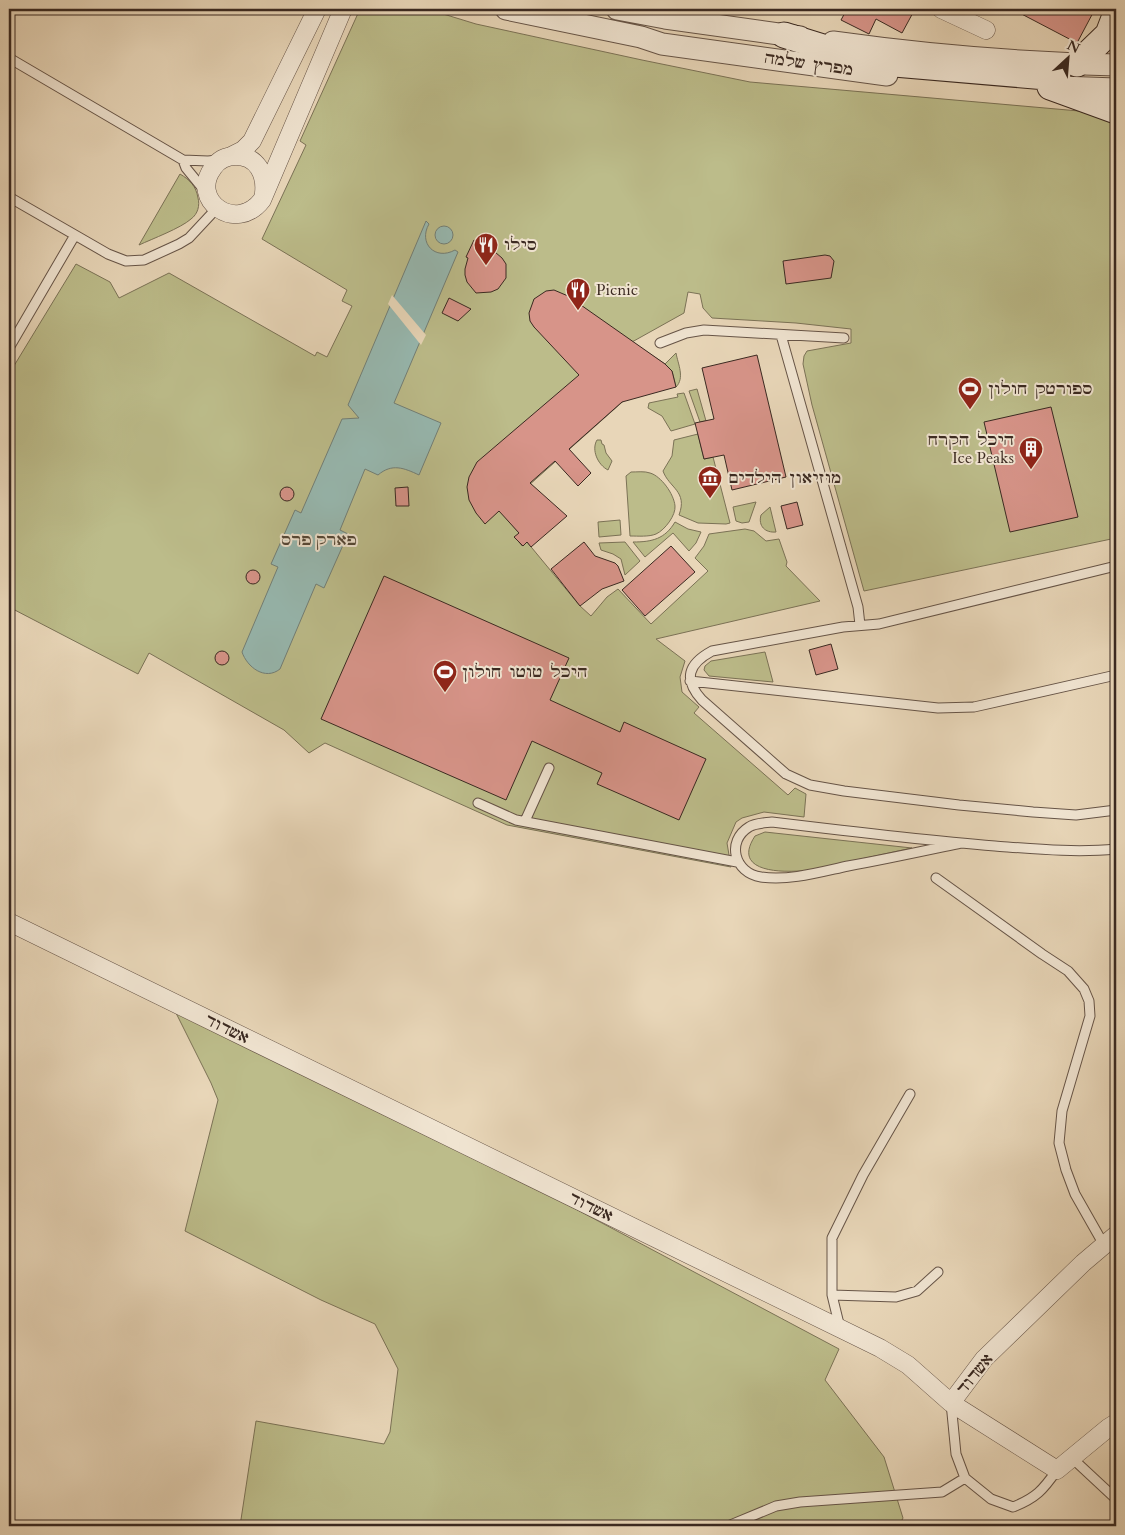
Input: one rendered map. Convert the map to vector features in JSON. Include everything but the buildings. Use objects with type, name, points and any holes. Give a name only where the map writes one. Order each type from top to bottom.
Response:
[{"type":"main road","points":[[1062,76],[1108,34],[1116,13]]},
{"type":"main road","points":[[784,35],[871,62],[1062,76],[1116,111]]},
{"type":"street","points":[[317,9],[252,141],[243,150],[215,164],[210,172],[207,180],[207,189],[213,203],[230,214],[245,213],[257,206],[343,9]]},
{"type":"street","name":"מפרץ שלמה","points":[[506,9],[641,37],[662,44],[890,76],[1062,76],[1116,65]]},
{"type":"street","name":"מפרץ שלמה","points":[[618,9],[784,35]]},
{"type":"street","points":[[941,9],[986,30]]},
{"type":"street","points":[[641,37],[645,12]]},
{"type":"street","name":"מפרץ שלמה","points":[[1062,76],[1116,89]]},
{"type":"street","points":[[227,158],[247,158],[260,169],[264,176],[264,193]]},
{"type":"street","name":"אשדוד","points":[[9,922],[880,1348],[908,1365],[951,1403],[984,1359],[1083,1262],[1110,1240]]},
{"type":"street","points":[[951,1403],[1057,1470],[1116,1423]]},
{"type":"lane","points":[[9,58],[183,160],[208,161],[227,158]]},
{"type":"lane","points":[[9,197],[108,254],[126,261],[144,260],[189,238],[213,203],[186,168],[183,160]]},
{"type":"lane","points":[[9,348],[75,235]]},
{"type":"lane","points":[[660,343],[686,333],[704,330],[844,338]]},
{"type":"lane","points":[[781,335],[858,607],[860,625]]},
{"type":"lane","points":[[1116,566],[878,624],[843,627],[712,651],[696,662],[691,670],[690,681],[694,692],[702,700],[786,774],[810,785],[844,792],[1033,812],[1076,815],[1116,810]]},
{"type":"lane","points":[[690,681],[938,708],[974,707],[1116,674]]},
{"type":"lane","points":[[525,821],[549,768]]},
{"type":"lane","points":[[478,803],[516,820],[737,862]]},
{"type":"lane","points":[[961,843],[796,877],[760,877],[744,870],[737,862],[735,855],[738,838],[750,826],[772,822],[961,843],[1047,850],[1099,851],[1116,849]]},
{"type":"lane","points":[[936,878],[1068,971],[1084,989],[1089,1001],[1090,1016],[1062,1111],[1059,1143],[1075,1194],[1110,1240]]},
{"type":"lane","points":[[840,1328],[832,1295],[832,1238],[863,1175],[910,1094]]},
{"type":"lane","points":[[832,1295],[896,1297],[917,1291],[938,1272]]},
{"type":"lane","points":[[951,1403],[956,1454],[965,1478],[991,1499],[1013,1507],[1030,1500],[1044,1489],[1057,1470]]},
{"type":"lane","points":[[1072,1458],[1116,1499]]},
{"type":"lane","points":[[728,1526],[776,1506],[800,1502],[942,1492],[965,1478]]},
{"type":"green space","name":"פארק פרס","points":[[360,9],[427,9],[476,24],[750,82],[1079,111],[1109,121],[1116,126],[1116,538],[864,591],[812,405],[803,364],[807,351],[851,343],[851,329],[796,323],[712,318],[703,308],[700,294],[688,292],[684,313],[632,342],[665,364],[500,511],[519,533],[515,537],[522,546],[527,542],[580,606],[591,616],[607,597],[618,589],[651,624],[708,571],[695,558],[704,546],[709,534],[745,529],[754,531],[766,541],[779,539],[787,562],[786,566],[820,601],[656,639],[685,661],[680,677],[682,692],[699,707],[694,713],[788,795],[795,788],[806,794],[804,817],[764,812],[742,818],[736,822],[727,843],[731,867],[507,825],[325,743],[309,753],[284,730],[149,653],[138,674],[9,607],[9,374],[76,264],[110,282],[119,298],[169,273],[315,356],[317,352],[327,357],[352,306],[342,301],[347,290],[262,239],[306,145],[300,141]]},
{"type":"green space","points":[[180,174],[190,181],[196,190],[199,204],[195,215],[180,226],[139,245]]},
{"type":"green space","points":[[676,353],[680,379],[676,387],[672,371],[665,364]]},
{"type":"green space","points":[[697,389],[706,421],[700,422],[689,391]]},
{"type":"green space","points":[[684,393],[695,424],[671,431],[662,416],[648,408],[649,403],[678,397],[677,394]]},
{"type":"green space","points":[[698,434],[704,459],[713,457],[730,523],[698,523],[679,515],[681,500],[677,490],[663,471],[672,456],[674,440]]},
{"type":"green space","points":[[597,440],[601,440],[606,453],[612,461],[608,470],[601,465],[596,457],[595,444]]},
{"type":"green space","points":[[631,472],[646,472],[654,475],[666,486],[672,496],[675,506],[674,514],[666,526],[656,534],[630,536],[626,476]]},
{"type":"green space","points":[[756,502],[749,522],[742,523],[736,521],[733,507]]},
{"type":"green space","points":[[770,507],[776,532],[763,528],[760,519],[761,515]]},
{"type":"green space","points":[[620,520],[621,535],[599,537],[598,522]]},
{"type":"green space","points":[[675,522],[688,529],[701,532],[696,543],[689,551],[673,533],[645,557],[633,542],[652,540],[662,536]]},
{"type":"green space","points":[[625,542],[640,561],[625,575],[621,559],[601,550],[599,543]]},
{"type":"green space","points":[[765,652],[773,682],[709,676],[704,670],[705,666],[711,661]]},
{"type":"green space","points":[[765,832],[912,848],[810,870],[775,871],[755,864],[750,858],[749,848],[755,836]]},
{"type":"green space","points":[[176,1013],[570,1206],[839,1349],[825,1380],[884,1457],[903,1518],[899,1526],[240,1526],[256,1421],[384,1444],[390,1432],[398,1369],[375,1324],[321,1300],[185,1231],[218,1100]]},
{"type":"water","points":[[426,221],[429,224],[426,238],[430,248],[435,252],[441,253],[455,250],[458,252],[394,403],[441,423],[419,475],[398,468],[388,469],[378,475],[365,469],[340,530],[348,534],[324,588],[316,584],[280,669],[268,674],[257,671],[244,658],[242,652],[278,567],[271,564],[295,510],[301,513],[342,419],[359,418],[348,405]]},
{"type":"water","points":[[440,226],[448,226],[453,231],[451,242],[440,244],[435,239],[435,231]]},
{"type":"pier","points":[[392,295],[426,335],[421,345],[388,304]]},
{"type":"place","name":"סילו","points":[[486,266]]},
{"type":"place","name":"Picnic","points":[[578,311]]},
{"type":"place","name":"ספורטק חולון","points":[[970,410]]},
{"type":"place","name":"היכל הקרח Ice Peaks","points":[[1031,470]]},
{"type":"place","name":"מוזיאון הילדים","points":[[710,499]]},
{"type":"place","name":"היכל טוטו חולון","points":[[445,693]]}]
